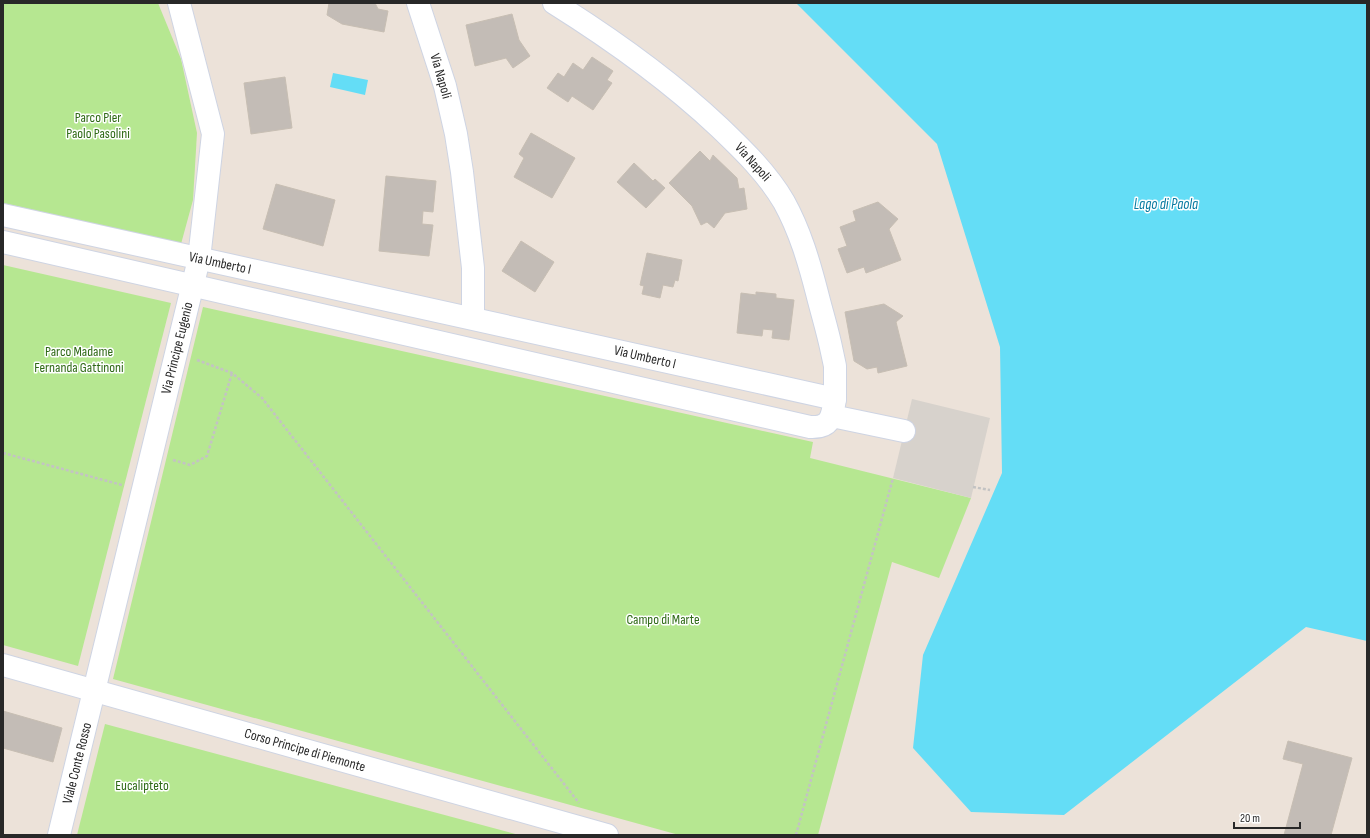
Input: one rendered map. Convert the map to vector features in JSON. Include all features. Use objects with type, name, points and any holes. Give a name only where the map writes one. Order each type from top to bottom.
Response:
[{"type":"street","name":"Via Principe Eugenio","points":[[95,691],[151,455],[200,259],[212,134],[179,3]]},
{"type":"street","name":"Via Napoli","points":[[418,3],[445,86],[456,134],[473,268],[474,318]]},
{"type":"street","name":"Via Napoli","points":[[554,3],[613,41],[666,81],[701,110],[747,154],[769,180],[784,202],[794,222],[809,264],[835,366],[834,407]]},
{"type":"street","name":"Via Umberto I","points":[[3,215],[474,318],[834,407],[904,431]]},
{"type":"street","name":"Via Umberto I","points":[[3,242],[810,427],[818,428],[829,422],[834,407]]},
{"type":"street","points":[[432,340],[438,311]]},
{"type":"street","name":"Corso Principe di Piemonte","points":[[3,665],[605,834]]},
{"type":"street","name":"Viale Conte Rosso","points":[[59,835],[95,691]]},
{"type":"path","points":[[176,353],[232,373],[262,398],[605,834]]},
{"type":"path","points":[[151,455],[190,465],[207,456],[232,373]]},
{"type":"path","points":[[3,453],[143,491]]},
{"type":"path","points":[[796,835],[893,478]]},
{"type":"path","points":[[973,487],[990,490]]},
{"type":"green space","name":"Parco Pier Paolo Pasolini","points":[[3,3],[158,3],[181,59],[197,133],[193,200],[181,244],[3,203]]},
{"type":"green space","name":"Parco Madame Fernanda Gattinoni","points":[[3,265],[171,303],[78,666],[3,645]]},
{"type":"green space","name":"Campo di Marte","points":[[203,307],[813,442],[810,458],[971,498],[939,578],[892,562],[818,835],[679,835],[113,679]]},
{"type":"green space","name":"Eucalipteto","points":[[105,724],[519,835],[77,835]]},
{"type":"shaded area","points":[[912,399],[990,418],[971,498],[893,478]]},
{"type":"water","name":"Lago di Paola","points":[[796,3],[1367,3],[1367,641],[1306,627],[1064,815],[971,812],[913,748],[923,655],[1002,473],[1000,347],[937,144]]},
{"type":"water","points":[[333,73],[368,80],[365,95],[330,87]]},
{"type":"building","points":[[329,3],[375,3],[378,9],[388,11],[384,32],[342,24],[327,15]]},
{"type":"building","points":[[512,14],[519,40],[530,56],[513,68],[506,58],[475,66],[466,25]]},
{"type":"building","points":[[592,57],[613,71],[607,80],[612,83],[593,110],[572,96],[568,102],[547,88],[558,73],[564,77],[573,63],[583,70]]},
{"type":"building","points":[[285,77],[292,128],[251,134],[244,83]]},
{"type":"building","points":[[531,133],[575,158],[552,198],[514,177],[524,158],[519,154]]},
{"type":"building","points":[[700,151],[710,161],[713,155],[737,178],[739,189],[744,188],[747,209],[725,213],[714,228],[707,222],[701,225],[692,206],[669,183]]},
{"type":"building","points":[[634,163],[653,181],[655,179],[665,188],[646,208],[617,182]]},
{"type":"building","points":[[386,176],[436,181],[433,212],[423,211],[422,224],[433,225],[429,256],[379,251]]},
{"type":"building","points":[[276,184],[335,200],[323,246],[263,229]]},
{"type":"building","points":[[878,202],[898,219],[889,229],[901,260],[866,273],[864,267],[847,273],[838,249],[847,246],[840,227],[856,221],[853,211]]},
{"type":"building","points":[[521,241],[554,262],[535,292],[502,271]]},
{"type":"building","points":[[647,253],[682,260],[678,281],[675,280],[673,287],[663,285],[660,298],[642,294],[644,286],[640,285]]},
{"type":"building","points":[[756,292],[776,294],[776,298],[794,300],[789,340],[772,338],[773,330],[763,329],[762,336],[737,333],[741,293],[756,295]]},
{"type":"building","points":[[884,304],[903,316],[896,322],[907,366],[878,373],[877,367],[867,369],[854,361],[845,312]]},
{"type":"building","points":[[3,711],[62,728],[53,762],[3,748]]},
{"type":"building","points":[[1288,741],[1352,758],[1331,835],[1284,835],[1303,764],[1283,759]]}]
